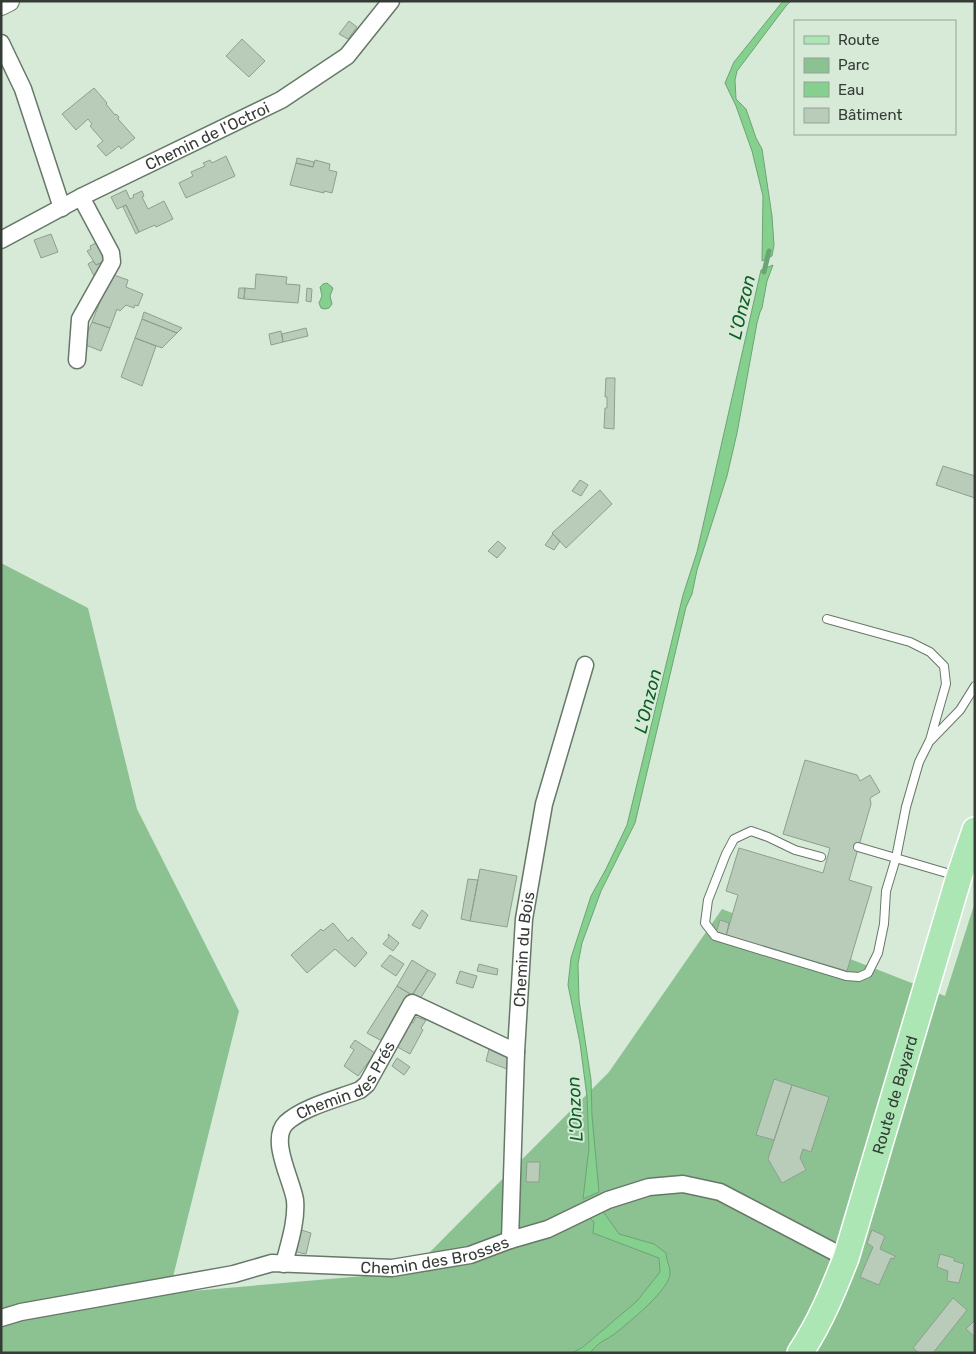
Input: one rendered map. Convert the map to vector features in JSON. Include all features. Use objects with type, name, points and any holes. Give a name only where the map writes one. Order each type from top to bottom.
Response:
[{"type":"main road","name":"Route de Bayard","points":[[800,1353],[812,1335],[831,1296],[846,1258],[959,877],[975,830]]},
{"type":"street","points":[[1,6],[9,1]]},
{"type":"street","name":"Chemin de l'Octroi","points":[[1,240],[80,197],[281,100],[347,56],[391,1]]},
{"type":"street","points":[[1,43],[23,89],[62,208]]},
{"type":"street","points":[[77,360],[80,319],[112,262],[111,253],[80,197]]},
{"type":"street","name":"Chemin du Bois","points":[[510,1240],[516,1052],[524,919],[542,814],[585,665]]},
{"type":"street","name":"Chemin des Prés","points":[[284,1264],[293,1232],[295,1202],[292,1185],[282,1160],[280,1140],[284,1125],[300,1113],[360,1090],[367,1084],[412,1003],[516,1052]]},
{"type":"street","name":"Chemin des Brosses","points":[[1,1318],[21,1312],[234,1274],[272,1264],[392,1268],[470,1255],[510,1240],[548,1229],[608,1200],[649,1187],[683,1184],[720,1192],[846,1258]]},
{"type":"lane","points":[[821,857],[795,850],[751,831],[734,838],[708,900],[705,923],[715,936],[846,976],[859,977],[868,973],[878,953],[884,924],[886,891],[896,858],[906,806],[919,762],[929,742],[946,684],[944,666],[930,652],[910,642],[827,620]]},
{"type":"lane","points":[[929,742],[960,710],[975,686]]},
{"type":"lane","points":[[858,847],[959,877]]},
{"type":"green space","points":[[1,563],[88,608],[137,809],[239,1011],[169,1293],[410,1272],[609,1072],[722,909],[945,996],[975,902],[975,1353],[1,1353]]},
{"type":"water","points":[[783,1],[791,1],[737,71],[735,80],[736,99],[746,109],[762,149],[772,216],[774,245],[772,256],[762,261],[763,196],[752,151],[736,106],[725,83],[734,62]]},
{"type":"water","points":[[773,265],[767,281],[757,323],[737,433],[727,476],[697,570],[692,594],[686,607],[635,823],[601,891],[582,943],[578,964],[579,1000],[591,1080],[592,1116],[599,1192],[583,1199],[589,1148],[587,1097],[580,1043],[568,985],[571,958],[591,896],[627,825],[683,595],[697,552],[761,270]]},
{"type":"water","points":[[327,283],[333,288],[330,296],[332,304],[329,308],[325,309],[321,308],[319,303],[322,296],[320,287]]},
{"type":"water","points":[[602,1210],[619,1234],[654,1244],[666,1253],[670,1270],[669,1279],[640,1313],[590,1353],[572,1353],[583,1347],[637,1301],[660,1272],[659,1258],[593,1233],[594,1222],[589,1217]]},
{"type":"building","points":[[349,21],[357,27],[348,39],[339,34]]},
{"type":"building","points":[[242,39],[265,61],[249,77],[226,56]]},
{"type":"building","points":[[94,88],[135,138],[121,149],[119,146],[106,156],[97,146],[103,141],[90,126],[92,124],[88,119],[76,130],[62,114]]},
{"type":"building","points":[[226,156],[235,176],[186,198],[179,183],[193,176],[191,172],[205,166],[203,163],[210,160],[212,163]]},
{"type":"building","points":[[297,158],[314,162],[313,167],[296,163]]},
{"type":"building","points":[[315,160],[330,164],[329,170],[337,172],[332,193],[290,185],[296,163],[313,167]]},
{"type":"building","points":[[126,190],[130,199],[134,197],[133,195],[142,191],[144,196],[142,197],[148,209],[164,201],[173,219],[139,232],[126,205],[117,209],[111,197]]},
{"type":"building","points":[[126,205],[139,232],[136,234],[123,207]]},
{"type":"building","points":[[51,234],[58,252],[41,258],[34,240]]},
{"type":"building","points":[[98,242],[107,260],[96,265],[87,251],[91,249],[90,246]]},
{"type":"building","points":[[107,260],[100,273],[94,276],[88,264],[93,261],[96,265]]},
{"type":"building","points":[[111,274],[128,280],[126,287],[143,294],[138,306],[135,305],[134,308],[126,305],[120,311],[117,309],[110,328],[92,322]]},
{"type":"building","points":[[256,274],[287,277],[286,284],[300,285],[298,303],[244,299],[245,288],[255,289]]},
{"type":"building","points":[[239,288],[245,288],[244,299],[238,298]]},
{"type":"building","points":[[307,288],[312,289],[311,302],[306,301]]},
{"type":"building","points":[[144,312],[182,328],[177,333],[142,319]]},
{"type":"building","points":[[142,319],[177,333],[162,348],[135,338]]},
{"type":"building","points":[[92,322],[110,328],[101,351],[83,344]]},
{"type":"building","points":[[306,328],[308,336],[283,342],[282,334]]},
{"type":"building","points":[[281,331],[283,342],[271,345],[269,334]]},
{"type":"building","points":[[135,338],[156,346],[142,386],[121,377]]},
{"type":"building","points":[[606,378],[615,378],[614,429],[604,428],[605,408],[607,408],[607,397],[605,397]]},
{"type":"building","points":[[943,466],[975,476],[975,498],[936,485]]},
{"type":"building","points":[[580,480],[588,485],[581,496],[572,491]]},
{"type":"building","points":[[600,490],[612,504],[566,548],[552,533]]},
{"type":"building","points":[[553,534],[560,541],[554,550],[545,545]]},
{"type":"building","points":[[498,541],[506,548],[497,558],[488,551]]},
{"type":"building","points":[[805,760],[857,775],[860,781],[870,775],[880,792],[870,798],[871,804],[849,880],[872,887],[847,971],[726,936],[738,895],[726,891],[739,848],[823,873],[830,848],[783,834]]},
{"type":"building","points":[[480,869],[517,876],[507,927],[470,921]]},
{"type":"building","points":[[468,879],[478,880],[470,921],[461,919]]},
{"type":"building","points":[[422,910],[428,915],[420,929],[412,925]]},
{"type":"building","points":[[720,920],[729,923],[726,936],[716,933]]},
{"type":"building","points":[[333,923],[348,941],[352,937],[367,953],[355,967],[335,949],[307,973],[291,955],[321,929],[323,931]]},
{"type":"building","points":[[388,934],[399,943],[393,951],[383,944],[389,937]]},
{"type":"building","points":[[390,955],[404,964],[396,976],[381,966]]},
{"type":"building","points":[[412,960],[428,970],[412,995],[397,986]]},
{"type":"building","points":[[479,964],[498,969],[497,975],[477,971]]},
{"type":"building","points":[[428,970],[436,974],[420,999],[413,994]]},
{"type":"building","points":[[460,971],[477,976],[473,988],[456,983]]},
{"type":"building","points":[[397,986],[412,995],[384,1042],[367,1033]]},
{"type":"building","points":[[416,1017],[426,1020],[421,1028],[423,1030],[410,1054],[392,1044],[407,1019],[413,1023]]},
{"type":"building","points":[[355,1040],[375,1053],[358,1076],[344,1066],[354,1050],[350,1047]]},
{"type":"building","points":[[490,1045],[511,1052],[507,1069],[486,1061]]},
{"type":"building","points":[[397,1058],[410,1067],[404,1075],[392,1066]]},
{"type":"building","points":[[774,1079],[792,1085],[774,1140],[756,1135]]},
{"type":"building","points":[[792,1085],[829,1097],[811,1152],[803,1149],[800,1158],[806,1170],[782,1183],[768,1159]]},
{"type":"building","points":[[527,1162],[540,1162],[539,1182],[526,1182]]},
{"type":"building","points":[[298,1229],[311,1233],[306,1254],[292,1251]]},
{"type":"building","points":[[872,1230],[885,1236],[880,1249],[895,1256],[894,1259],[891,1258],[879,1285],[860,1277],[873,1247],[867,1243]]},
{"type":"building","points":[[940,1254],[954,1258],[954,1261],[964,1264],[959,1283],[947,1281],[948,1271],[937,1267]]},
{"type":"building","points":[[953,1298],[967,1310],[933,1353],[919,1353],[913,1348]]},
{"type":"building","points":[[975,1320],[975,1334],[974,1336],[966,1329]]},
{"type":"waterway","name":"L'Onzon","points":[[764,272],[769,251]]}]
